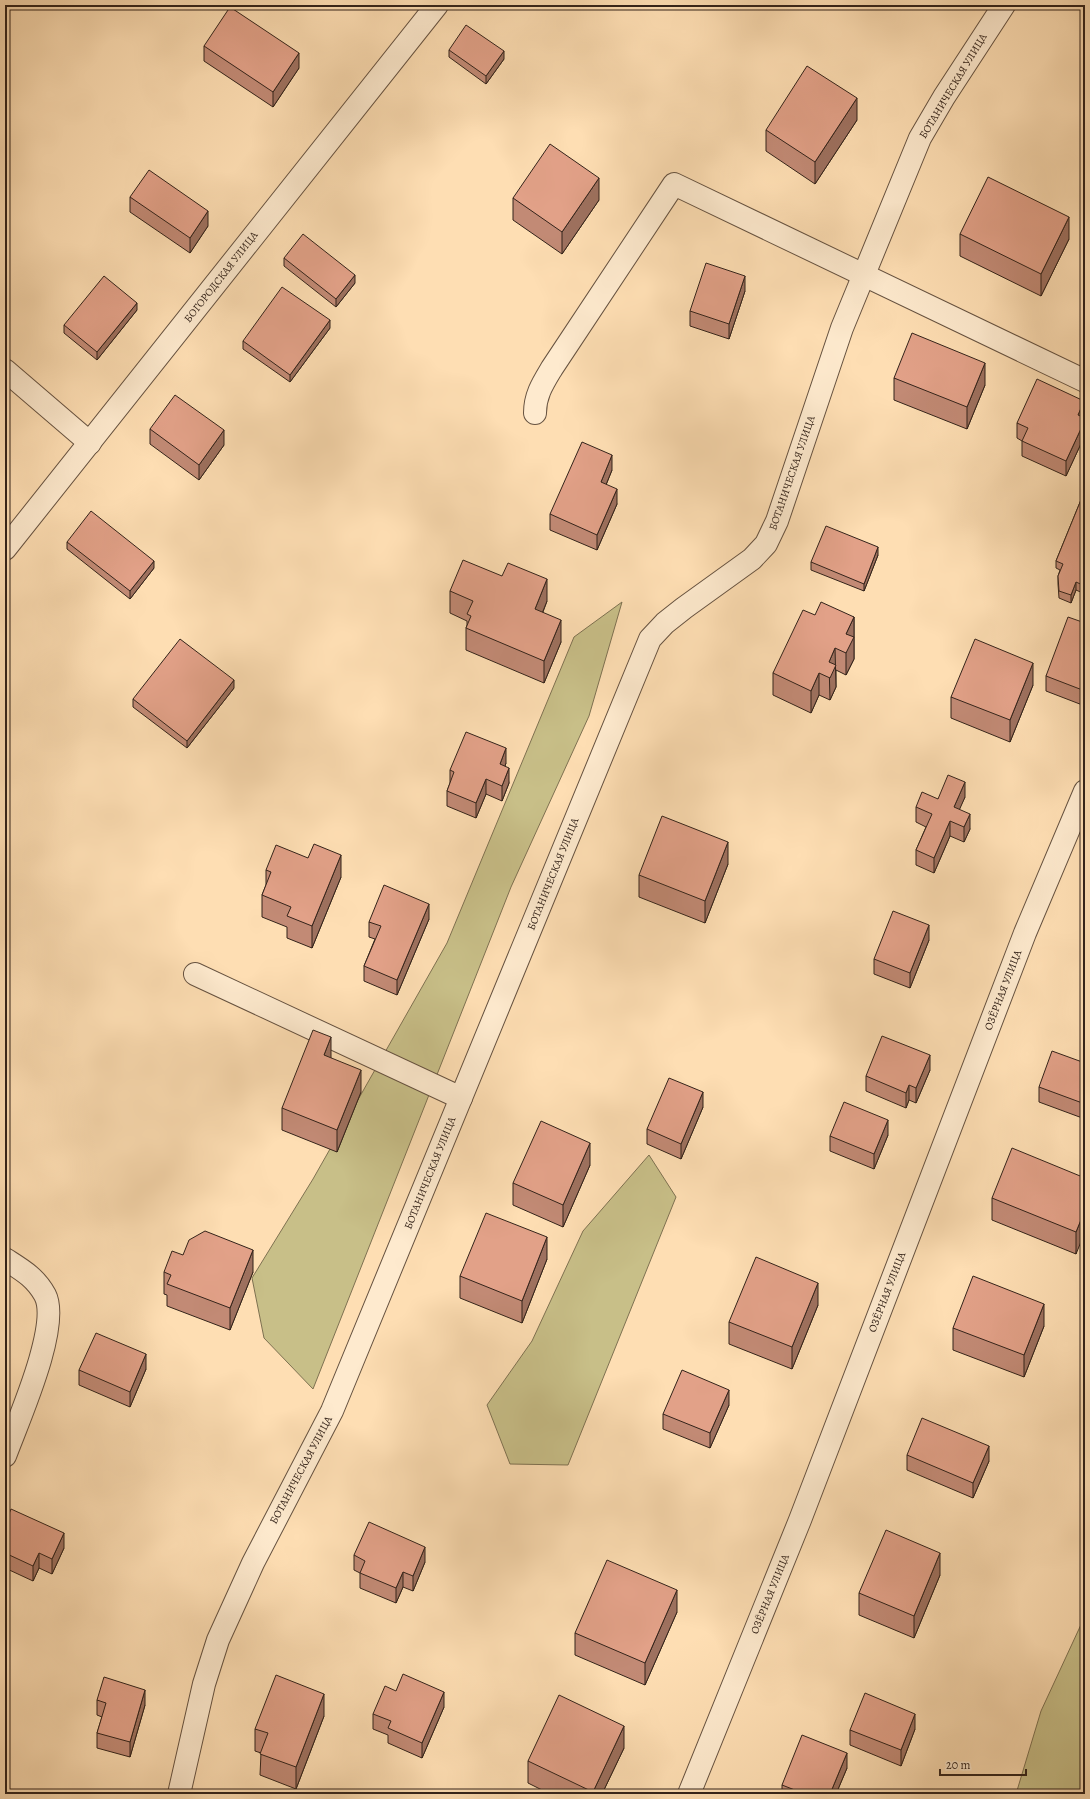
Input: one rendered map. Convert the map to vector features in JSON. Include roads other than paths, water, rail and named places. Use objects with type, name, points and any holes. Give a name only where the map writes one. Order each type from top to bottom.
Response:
[{"type":"street","name":"БОГОРОДСКАЯ УЛИЦА","points":[[5,549],[437,5]]},
{"type":"street","name":"БОТАНИЧЕСКАЯ УЛИЦА","points":[[179,1794],[204,1684],[218,1640],[253,1562],[332,1410],[650,639],[665,623],[752,559],[766,544],[777,521],[842,328],[920,138],[944,97],[1004,5]]},
{"type":"street","points":[[535,413],[535,402],[538,391],[674,184],[1085,381]]},
{"type":"street","points":[[5,370],[90,443]]},
{"type":"street","name":"ОЗЁРНАЯ УЛИЦА","points":[[689,1794],[802,1513],[1025,933],[1085,791]]},
{"type":"street","points":[[195,974],[461,1098]]},
{"type":"street","points":[[5,1259],[35,1280],[46,1297],[49,1315],[46,1338],[32,1383],[5,1456]]}]
